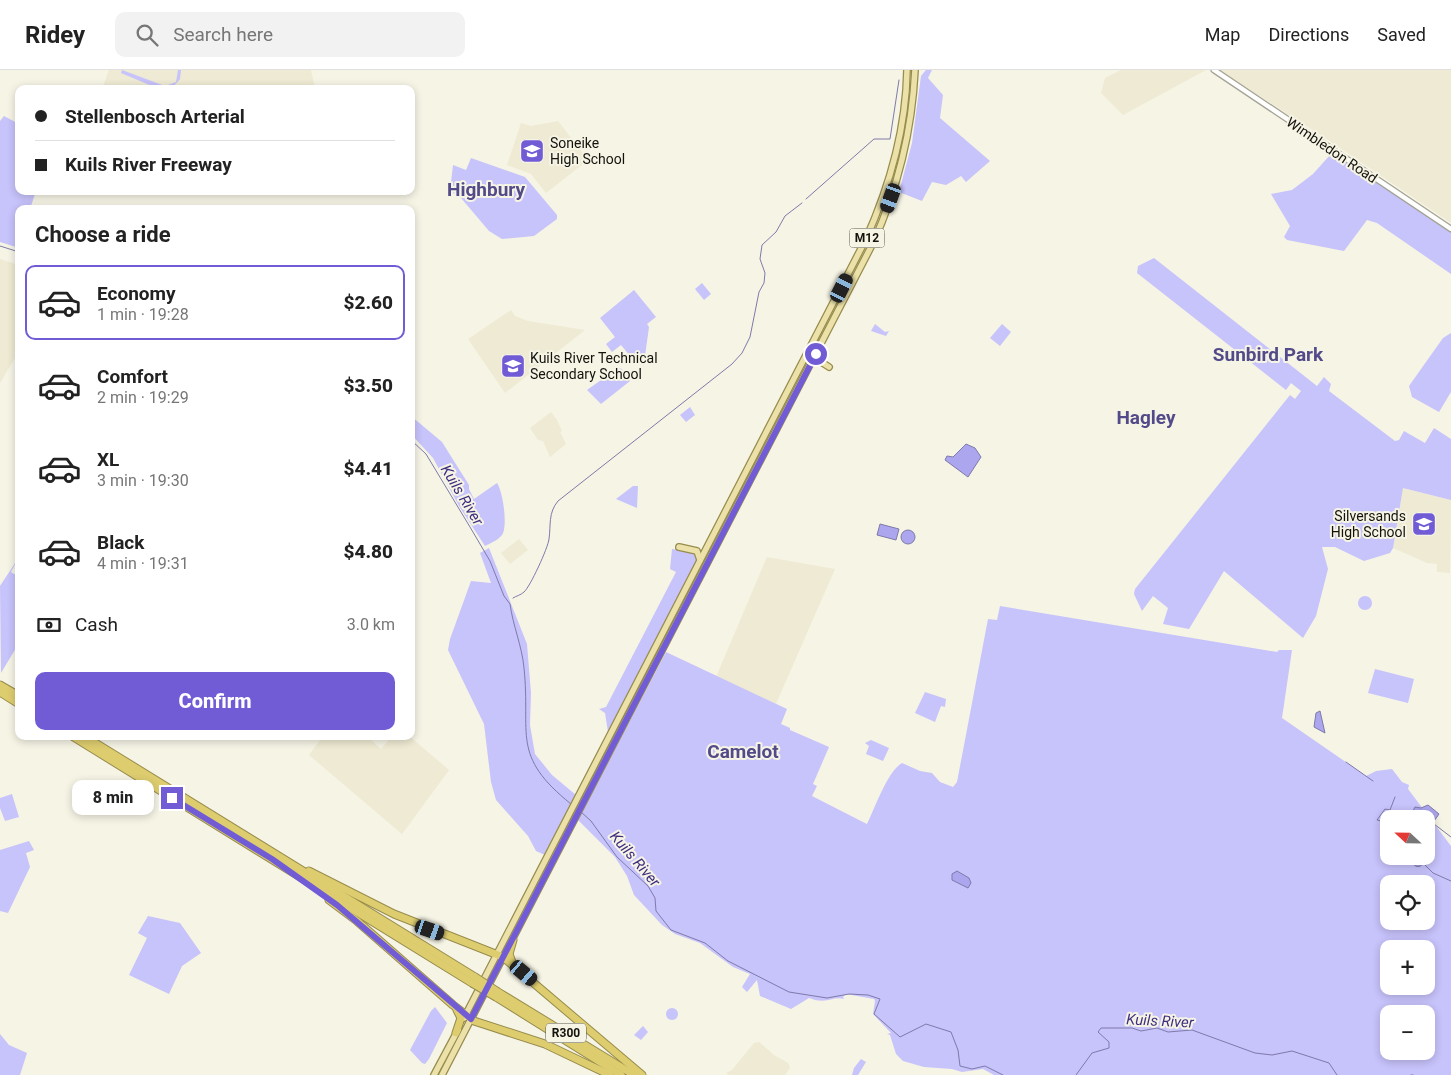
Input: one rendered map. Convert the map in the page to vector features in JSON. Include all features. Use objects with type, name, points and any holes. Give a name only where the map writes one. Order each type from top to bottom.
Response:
[{"type":"highway","points":[[0,685],[15,694]]},
{"type":"highway","points":[[0,692],[15,701]]},
{"type":"highway","name":"R300","points":[[79,740],[474,980],[621,1075]]},
{"type":"highway","name":"R300","points":[[90,740],[273,857]]},
{"type":"highway","points":[[273,857],[394,914],[501,956],[515,966],[612,1052],[642,1075]]},
{"type":"highway","points":[[273,857],[357,921],[469,1017],[564,1052],[610,1075]]},
{"type":"highway","points":[[513,940],[509,956],[515,966]]},
{"type":"highway","name":"R300","points":[[497,995],[634,1075]]},
{"type":"highway","points":[[453,1005],[461,1018],[456,1033]]},
{"type":"main road","name":"M12","points":[[442,1075],[469,1017],[573,816],[699,562],[871,228],[894,157],[905,104],[908,70]]},
{"type":"main road","name":"M12","points":[[581,800],[873,243],[888,206],[906,144],[915,70]]},
{"type":"main road","name":"Wimbledon Road","points":[[1214,70],[1451,229]]},
{"type":"main road","points":[[812,362],[818,360],[829,367]]},
{"type":"main road","points":[[679,547],[697,551],[699,562]]},
{"type":"main road","name":"M12","points":[[501,956],[513,940],[573,816]]},
{"type":"main road","name":"M12","points":[[434,1075],[456,1033],[469,1017]]},
{"type":"shaded area","points":[[109,70],[311,70],[314,85],[103,85]]},
{"type":"shaded area","points":[[122,70],[162,85],[150,85],[121,73]]},
{"type":"shaded area","points":[[178,70],[181,70],[180,79],[175,85],[168,85],[176,82]]},
{"type":"shaded area","points":[[926,70],[932,70],[928,78],[943,95],[940,118],[990,161],[966,182],[961,176],[946,185],[932,182],[922,201],[899,192],[912,143],[921,76]]},
{"type":"shaded area","points":[[1121,70],[1206,70],[1123,115],[1101,93],[1105,78]]},
{"type":"shaded area","points":[[1219,70],[1451,70],[1451,223],[1325,138]]},
{"type":"shaded area","points":[[4,116],[15,122],[15,195],[35,195],[31,205],[15,205],[15,247],[0,242],[0,121]]},
{"type":"shaded area","points":[[558,121],[588,160],[546,193],[531,174],[507,165],[521,123],[531,126]]},
{"type":"shaded area","points":[[1330,155],[1337,156],[1451,231],[1451,274],[1377,223],[1367,220],[1344,251],[1287,240],[1284,237],[1290,226],[1271,194],[1292,190],[1313,174]]},
{"type":"shaded area","points":[[471,158],[525,177],[557,215],[557,219],[534,236],[502,239],[489,231],[461,198],[450,191],[453,165],[466,170]]},
{"type":"shaded area","points":[[1154,258],[1317,386],[1324,377],[1331,384],[1329,391],[1395,441],[1399,440],[1404,431],[1425,443],[1434,428],[1451,439],[1451,500],[1403,488],[1393,548],[1390,553],[1364,561],[1335,547],[1322,547],[1328,569],[1316,616],[1303,638],[1224,571],[1189,629],[1163,624],[1168,608],[1153,596],[1142,611],[1134,594],[1135,589],[1290,395],[1295,399],[1301,391],[1291,383],[1286,390],[1137,273],[1138,266]]},
{"type":"shaded area","points":[[0,259],[15,264],[15,358],[0,383]]},
{"type":"shaded area","points":[[702,283],[711,294],[704,300],[695,289]]},
{"type":"shaded area","points":[[634,290],[656,317],[647,324],[649,327],[645,356],[636,363],[621,345],[612,352],[606,344],[615,337],[600,318]]},
{"type":"shaded area","name":"Kuils River Technical Secondary School","points":[[511,310],[515,316],[528,321],[585,330],[505,393],[468,339]]},
{"type":"shaded area","points":[[875,324],[885,332],[889,331],[886,336],[871,331]]},
{"type":"shaded area","points":[[1002,324],[1011,332],[1000,346],[990,338]]},
{"type":"shaded area","points":[[1451,333],[1451,392],[1439,412],[1412,397],[1409,386],[1443,338]]},
{"type":"shaded area","points":[[618,368],[622,369],[630,381],[601,404],[587,390]]},
{"type":"shaded area","points":[[690,407],[695,415],[686,422],[680,415]]},
{"type":"shaded area","points":[[551,412],[557,420],[566,444],[550,457],[543,441],[538,440],[530,428]]},
{"type":"shaded area","points":[[415,419],[442,442],[469,485],[474,499],[497,483],[503,501],[505,524],[502,535],[496,540],[485,546],[459,506],[433,458],[415,438]]},
{"type":"shaded area","points":[[966,444],[975,448],[981,457],[968,477],[945,460],[947,456],[953,457]]},
{"type":"shaded area","points":[[633,486],[638,486],[637,508],[616,499]]},
{"type":"shaded area","name":"Silversands High School","points":[[1403,488],[1451,500],[1450,573],[1437,572],[1437,564],[1427,563],[1393,548]]},
{"type":"shaded area","points":[[880,524],[899,529],[896,540],[877,535]]},
{"type":"shaded area","points":[[908,530],[913,532],[915,537],[913,542],[908,544],[903,542],[901,537],[903,532]]},
{"type":"shaded area","points":[[519,539],[528,550],[510,564],[501,553]]},
{"type":"shaded area","points":[[489,548],[527,644],[531,693],[530,725],[535,754],[552,775],[576,795],[545,855],[536,851],[528,836],[496,800],[491,782],[484,724],[448,650],[450,639],[471,581],[491,583],[480,553]]},
{"type":"shaded area","points":[[672,549],[695,552],[697,560],[608,732],[605,713],[599,709],[606,707],[676,572],[670,569]]},
{"type":"shaded area","points":[[767,557],[835,569],[776,704],[716,677]]},
{"type":"shaded area","points":[[15,563],[11,572],[15,574],[15,650],[1,673],[0,586]]},
{"type":"shaded area","points":[[1365,596],[1370,598],[1372,603],[1370,608],[1365,610],[1360,608],[1358,603],[1360,598]]},
{"type":"shaded area","points":[[1000,606],[1277,652],[1279,650],[1292,650],[1282,718],[1366,776],[1376,771],[1392,769],[1402,782],[1409,785],[1408,789],[1424,810],[1380,810],[1380,865],[1418,865],[1419,867],[1422,865],[1435,865],[1435,825],[1451,846],[1451,1075],[994,1075],[983,1069],[962,1072],[952,1069],[924,1067],[903,1061],[896,1054],[890,1035],[887,1034],[891,1033],[873,1014],[874,999],[846,994],[843,997],[844,999],[820,1001],[809,998],[791,1009],[760,996],[757,980],[747,992],[742,987],[750,974],[733,967],[700,943],[675,934],[662,925],[634,895],[627,876],[615,857],[578,820],[666,652],[787,709],[781,724],[790,728],[790,730],[829,747],[813,784],[817,786],[812,796],[867,824],[886,782],[902,763],[920,771],[932,773],[940,782],[953,787],[957,782],[988,619],[997,620]]},
{"type":"shaded area","points":[[1375,669],[1414,679],[1408,703],[1368,693]]},
{"type":"shaded area","points":[[925,692],[946,699],[945,707],[941,706],[935,722],[915,713]]},
{"type":"shaded area","points":[[1320,711],[1325,733],[1314,727],[1316,713]]},
{"type":"shaded area","points":[[320,740],[371,740],[381,749],[389,740],[414,740],[449,770],[402,834],[309,755]]},
{"type":"shaded area","points":[[871,740],[889,748],[883,761],[866,754],[869,746],[865,743]]},
{"type":"shaded area","points":[[12,794],[19,817],[5,821],[0,808],[0,798]]},
{"type":"shaded area","points":[[1428,805],[1434,810],[1414,810],[1415,807],[1421,808]]},
{"type":"shaded area","points":[[1435,811],[1439,814],[1435,820]]},
{"type":"shaded area","points":[[29,841],[34,850],[26,853],[30,867],[8,913],[0,911],[0,850]]},
{"type":"shaded area","points":[[957,871],[969,878],[971,883],[968,888],[952,880],[952,874]]},
{"type":"shaded area","points":[[148,916],[180,923],[201,953],[182,966],[169,994],[129,975],[147,938],[138,933]]},
{"type":"shaded area","points":[[435,1007],[447,1023],[425,1064],[410,1050]]},
{"type":"shaded area","points":[[672,1008],[678,1014],[672,1020],[666,1014]]},
{"type":"shaded area","points":[[643,1026],[648,1032],[641,1040],[634,1035]]},
{"type":"shaded area","points":[[0,1034],[9,1045],[27,1053],[20,1075],[0,1075]]},
{"type":"shaded area","points":[[759,1042],[774,1055],[788,1063],[790,1068],[785,1075],[729,1075],[726,1073],[732,1070],[754,1043]]},
{"type":"shaded area","points":[[861,1059],[866,1062],[858,1075],[852,1075],[854,1068]]},
{"type":"waterway","points":[[806,199],[874,139],[890,139],[899,80]]},
{"type":"waterway","points":[[513,598],[527,589],[538,567],[548,544],[551,515],[558,501],[732,364],[742,353],[750,337],[759,292],[764,283],[765,273],[760,259],[762,245],[776,232],[785,216],[802,203]]},
{"type":"waterway","name":"Kuils River","points":[[0,246],[15,251]]},
{"type":"waterway","name":"Kuils River","points":[[415,444],[426,454],[490,561],[504,596],[510,604],[523,660],[526,691],[527,743],[531,757],[539,772],[571,804]]},
{"type":"waterway","points":[[1346,762],[1373,781]]},
{"type":"waterway","points":[[1390,810],[1395,797]]},
{"type":"waterway","points":[[1384,810],[1390,810]]},
{"type":"waterway","name":"Kuils River","points":[[580,811],[591,821],[617,857],[648,886],[655,898],[656,911],[671,930],[705,943],[728,961],[789,992],[827,998],[849,994],[868,995],[880,999],[874,1014],[900,1037],[926,1024],[951,1032],[958,1050],[960,1066],[972,1069],[985,1066],[1003,1075]]},
{"type":"waterway","points":[[1380,816],[1377,820],[1380,821]]},
{"type":"waterway","points":[[1435,825],[1451,837]]},
{"type":"waterway","points":[[1425,865],[1433,873],[1451,881]]},
{"type":"waterway","name":"Kuils River","points":[[1076,1075],[1092,1053],[1109,1048],[1109,1042],[1098,1032],[1101,1028],[1132,1028],[1141,1031],[1157,1028],[1168,1032],[1192,1030],[1255,1053],[1272,1055],[1292,1051],[1329,1063],[1337,1075]]},
{"type":"place","name":"Soneike High School","points":[[532,151]]},
{"type":"place","name":"Kuils River Technical Secondary School","points":[[513,366]]},
{"type":"place","name":"Silversands High School","points":[[1424,524]]},
{"type":"district","name":"Highbury","points":[[486,189]]},
{"type":"district","name":"Sunbird Park","points":[[1268,354]]},
{"type":"district","name":"Hagley","points":[[1146,417]]},
{"type":"district","name":"Camelot","points":[[743,751]]},
{"type":"route","points":[[172,798],[272,859],[284,870],[337,905],[471,1019],[816,354]]}]
